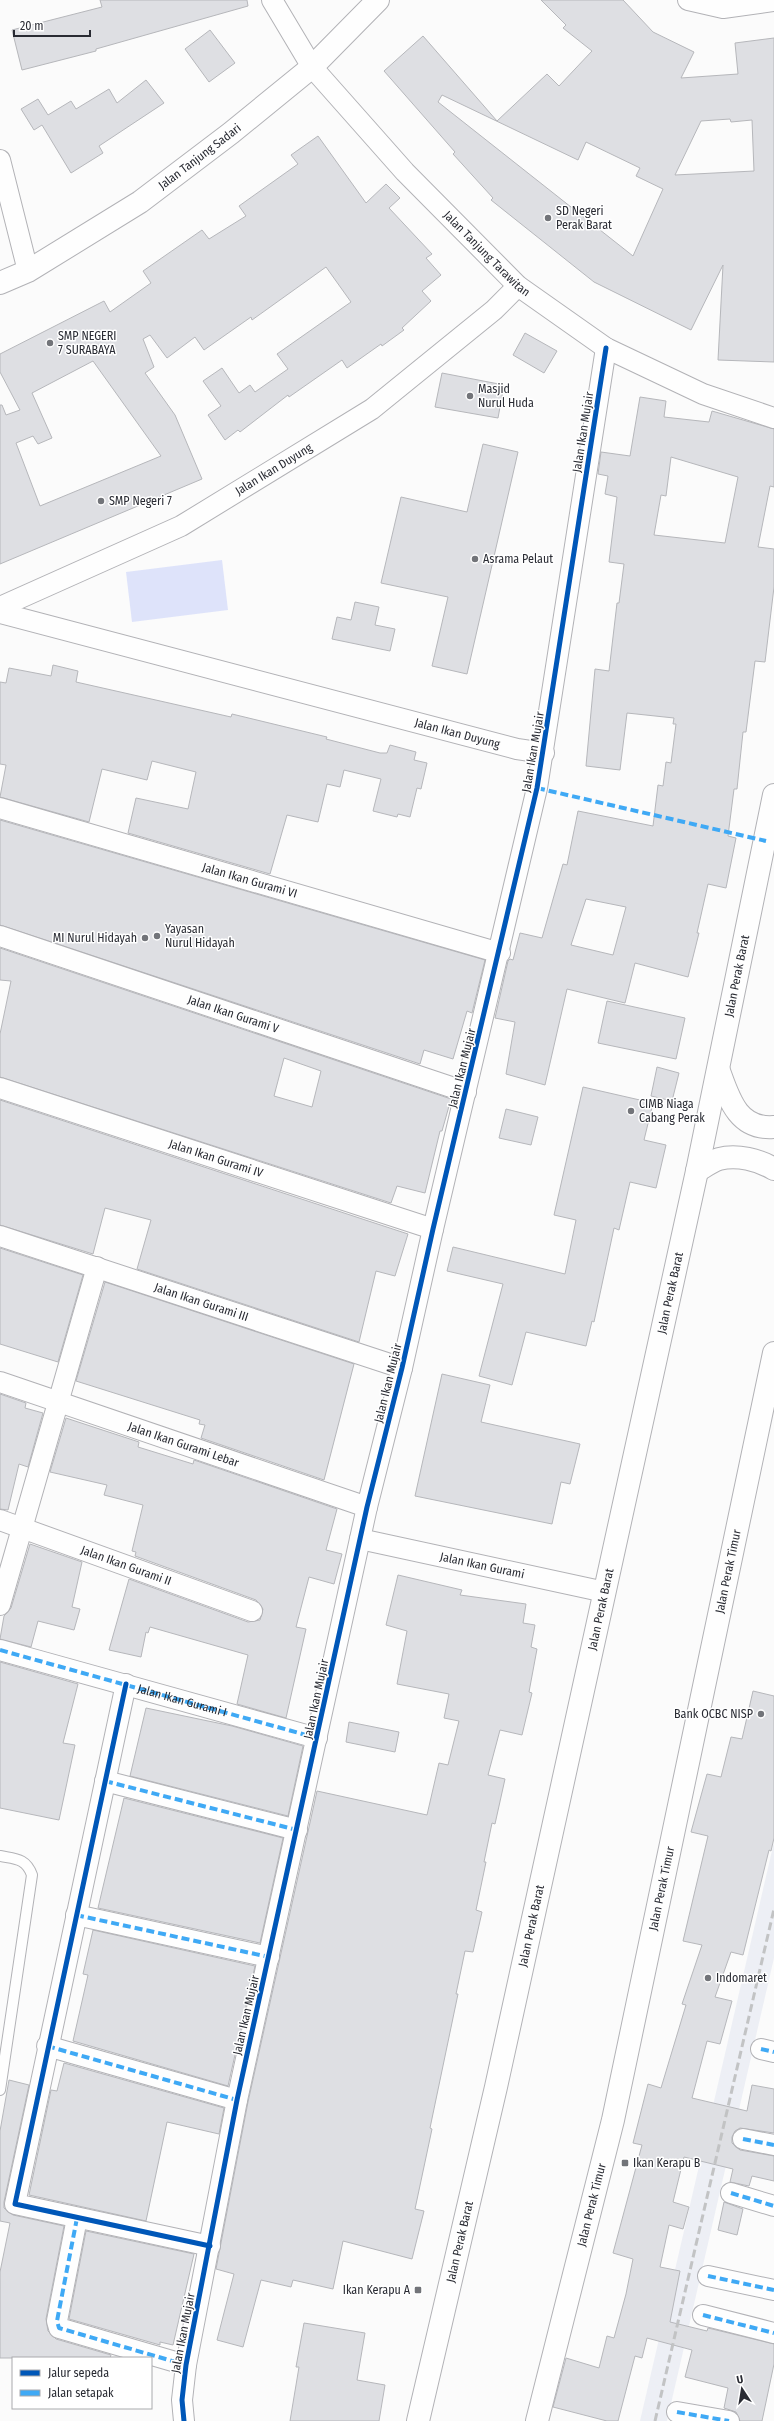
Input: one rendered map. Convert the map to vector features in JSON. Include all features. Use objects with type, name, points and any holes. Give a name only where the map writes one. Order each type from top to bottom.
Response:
[{"type":"main road","name":"Jalan Tanjung Sadari","points":[[0,283],[28,271],[140,202],[231,133],[312,66],[378,0]]},
{"type":"main road","name":"Jalan Perak Barat","points":[[418,2421],[498,2079],[605,1592],[719,1071],[774,795]]},
{"type":"main road","points":[[719,1071],[730,1102],[738,1113],[765,1128],[774,1127]]},
{"type":"main road","points":[[697,1171],[719,1159],[735,1158],[763,1162],[774,1169]]},
{"type":"main road","name":"Jalan Perak Timur","points":[[537,2421],[613,2120],[774,1353]]},
{"type":"street","name":"Jalan Tanjung Tarawitan","points":[[272,0],[312,66],[405,172],[518,286],[606,348],[703,394],[774,418]]},
{"type":"street","points":[[688,0],[723,8],[774,1]]},
{"type":"street","points":[[0,160],[28,271]]},
{"type":"street","name":"Jalan Ikan Duyung","points":[[0,607],[181,526],[372,409],[494,310],[518,286]]},
{"type":"street","name":"Jalan Ikan Mujair","points":[[184,2421],[182,2400],[186,2365],[237,2100],[367,1507],[402,1368],[433,1229],[500,953],[544,753],[606,348]]},
{"type":"street","name":"Jalan Ikan Duyung","points":[[0,613],[517,748],[544,753]]},
{"type":"street","name":"Jalan Ikan Gurami VI","points":[[0,808],[500,953]]},
{"type":"street","name":"Jalan Ikan Gurami V","points":[[0,936],[466,1092]]},
{"type":"street","name":"Jalan Ikan Gurami IV","points":[[0,1088],[433,1229]]},
{"type":"street","name":"Jalan Ikan Gurami III","points":[[0,1236],[402,1368]]},
{"type":"street","points":[[0,1604],[23,1528],[56,1402],[97,1267]]},
{"type":"street","name":"Jalan Ikan Gurami Lebar","points":[[0,1382],[367,1507]]},
{"type":"street","name":"Jalan Ikan Gurami II","points":[[0,1520],[252,1611]]},
{"type":"street","name":"Jalan Ikan Gurami","points":[[360,1539],[605,1592]]},
{"type":"street","name":"Jalan Ikan Gurami I","points":[[0,1650],[317,1738]]},
{"type":"street","points":[[126,1684],[47,2046],[15,2204],[210,2246]]},
{"type":"street","points":[[105,1781],[297,1830]]},
{"type":"street","points":[[76,1915],[269,1957]]},
{"type":"street","points":[[47,2046],[237,2100]]},
{"type":"street","points":[[743,2139],[774,2145]]},
{"type":"street","points":[[731,2193],[774,2206]]},
{"type":"street","points":[[77,2218],[57,2321],[59,2328],[186,2365]]},
{"type":"street","points":[[708,2276],[774,2290]]},
{"type":"street","points":[[703,2315],[774,2333]]},
{"type":"street","points":[[677,2412],[729,2421]]},
{"type":"lane","points":[[0,1856],[21,1860],[29,1865],[32,1875],[0,2090]]},
{"type":"shaded area","points":[[222,560],[228,610],[132,622],[126,572]]},
{"type":"shaded area","points":[[774,1842],[774,1958],[667,2421],[640,2421]]},
{"type":"building","points":[[100,0],[247,0],[248,6],[96,49],[96,51],[22,70],[12,30],[102,7]]},
{"type":"building","points":[[541,0],[623,0],[653,32],[694,52],[681,78],[738,74],[735,43],[774,38],[774,362],[718,360],[723,265],[691,330],[594,282],[491,200],[493,198],[453,154],[455,152],[384,71],[423,36],[497,121],[547,74],[559,86],[592,51],[563,28],[566,25]],"holes":[[[442,95],[578,160],[586,142],[640,168],[636,176],[663,189],[633,256],[438,102]],[[730,119],[731,122],[752,120],[754,171],[675,175],[701,121]]]},
{"type":"building","points":[[210,30],[235,63],[209,82],[185,49]]},
{"type":"building","points":[[146,80],[164,103],[99,146],[103,153],[71,173],[42,125],[34,130],[21,109],[38,99],[48,115],[71,101],[76,109],[109,89],[117,103]]},
{"type":"building","points":[[318,136],[366,203],[386,184],[400,198],[389,208],[432,254],[426,258],[441,275],[422,291],[431,301],[402,328],[404,330],[382,346],[381,344],[347,368],[342,360],[289,397],[288,395],[240,432],[238,430],[225,440],[208,415],[221,406],[203,381],[222,368],[239,393],[250,385],[255,392],[288,369],[277,354],[351,302],[326,267],[252,320],[251,317],[204,350],[195,337],[167,358],[150,335],[143,339],[154,367],[145,373],[175,415],[202,479],[0,564],[0,405],[2,405],[6,415],[20,410],[0,372],[0,354],[104,301],[110,312],[151,283],[143,271],[202,230],[209,239],[246,216],[239,206],[298,164],[291,155]],"holes":[[[93,361],[161,456],[40,506],[16,443],[33,436],[38,444],[52,438],[32,393]]]},
{"type":"building","points":[[525,333],[557,351],[544,373],[513,355]]},
{"type":"building","name":"Masjid Nurul Huda","points":[[442,373],[504,385],[498,418],[435,407]]},
{"type":"building","points":[[640,397],[666,401],[664,417],[709,422],[712,411],[774,429],[774,487],[770,486],[758,547],[774,549],[774,587],[765,662],[755,661],[746,732],[743,732],[737,789],[734,789],[728,836],[736,838],[726,888],[708,884],[697,933],[699,933],[688,977],[635,963],[625,1003],[567,989],[545,1085],[506,1074],[515,1022],[495,1018],[508,961],[510,959],[513,960],[520,933],[542,938],[563,864],[567,865],[578,811],[653,826],[658,785],[663,786],[666,762],[671,763],[676,724],[673,724],[674,718],[627,713],[620,770],[586,766],[595,669],[609,671],[617,603],[619,603],[624,564],[609,562],[617,497],[605,494],[608,476],[598,474],[601,452],[630,456]],"holes":[[[671,457],[738,477],[725,543],[654,535],[661,495],[666,496]],[[586,899],[626,907],[613,955],[571,945]]]},
{"type":"building","points":[[483,444],[518,452],[467,674],[432,666],[448,597],[381,583],[401,497],[467,512]]},
{"type":"building","points":[[355,602],[379,607],[375,625],[395,629],[390,651],[332,639],[337,617],[351,620]]},
{"type":"building","points":[[53,665],[78,671],[76,682],[231,717],[232,714],[327,737],[326,739],[380,753],[387,753],[390,745],[416,752],[414,760],[427,763],[421,789],[417,788],[410,817],[398,814],[397,817],[373,811],[381,779],[344,770],[340,787],[327,784],[318,822],[287,815],[270,874],[128,833],[136,798],[188,809],[196,772],[152,761],[147,780],[102,769],[89,822],[0,797],[6,765],[0,764],[0,682],[6,683],[9,668],[51,676]]},
{"type":"building","points":[[0,820],[485,960],[472,1013],[467,1011],[453,1059],[424,1050],[420,1064],[0,925]]},
{"type":"building","points":[[0,948],[451,1099],[442,1131],[440,1131],[425,1193],[397,1186],[391,1203],[0,1077],[0,1034],[11,981],[0,980]],"holes":[[[284,1058],[321,1071],[312,1107],[274,1096]]]},
{"type":"building","points":[[607,1001],[685,1018],[676,1059],[598,1043]]},
{"type":"building","points":[[657,1067],[679,1073],[672,1101],[651,1096]]},
{"type":"building","points":[[583,1087],[653,1103],[644,1140],[666,1145],[656,1188],[630,1182],[619,1230],[614,1228],[594,1322],[592,1321],[586,1346],[526,1332],[512,1385],[479,1376],[503,1284],[447,1271],[453,1247],[565,1274],[576,1220],[554,1215]]},
{"type":"building","points":[[0,1100],[408,1234],[395,1276],[376,1271],[359,1342],[137,1269],[151,1220],[105,1208],[93,1254],[0,1225]]},
{"type":"building","points":[[506,1109],[538,1117],[531,1145],[499,1138]]},
{"type":"building","points":[[0,1248],[83,1275],[58,1362],[0,1344]]},
{"type":"building","points":[[105,1282],[354,1364],[324,1480],[201,1438],[205,1425],[199,1424],[200,1420],[76,1381]]},
{"type":"building","points":[[442,1374],[490,1385],[481,1422],[580,1444],[570,1484],[561,1482],[552,1524],[415,1496]]},
{"type":"building","points":[[0,1394],[26,1403],[25,1408],[43,1413],[28,1467],[19,1464],[8,1510],[0,1509]]},
{"type":"building","points":[[66,1418],[139,1442],[138,1447],[193,1464],[194,1460],[337,1509],[326,1550],[342,1554],[334,1584],[309,1577],[296,1627],[306,1629],[286,1718],[237,1704],[248,1655],[150,1627],[148,1633],[146,1632],[141,1657],[109,1650],[129,1579],[248,1622],[260,1620],[263,1609],[256,1600],[135,1556],[136,1552],[132,1551],[143,1505],[104,1495],[107,1485],[50,1472]]},
{"type":"building","points":[[30,1544],[82,1562],[72,1607],[80,1609],[74,1630],[38,1621],[31,1647],[0,1639],[4,1616],[11,1608]]},
{"type":"building","points":[[398,1575],[462,1590],[460,1595],[526,1604],[523,1623],[535,1625],[531,1647],[537,1649],[529,1692],[532,1693],[522,1735],[500,1730],[488,1775],[505,1779],[495,1824],[492,1823],[484,1862],[486,1862],[476,1910],[482,1912],[473,1952],[465,1951],[456,1994],[458,1994],[430,2128],[432,2129],[415,2209],[424,2211],[412,2259],[343,2241],[333,2289],[293,2280],[291,2287],[261,2280],[243,2347],[217,2340],[234,2274],[216,2269],[248,2102],[317,1791],[427,1815],[439,1763],[448,1765],[459,1721],[444,1718],[449,1694],[397,1684],[407,1631],[386,1625]]},
{"type":"building","points":[[0,1662],[78,1684],[63,1743],[75,1745],[59,1820],[0,1808]]},
{"type":"building","points":[[753,1691],[774,1696],[774,1838],[771,1851],[769,1850],[743,1955],[731,1952],[715,1997],[732,2001],[720,2044],[707,2041],[692,2098],[747,2111],[752,2085],[774,2089],[774,2133],[740,2128],[735,2131],[732,2137],[732,2143],[740,2150],[774,2156],[774,2181],[752,2176],[749,2186],[730,2182],[733,2169],[684,2157],[673,2202],[689,2207],[683,2229],[669,2225],[660,2267],[680,2271],[670,2322],[707,2331],[708,2328],[774,2344],[774,2364],[762,2421],[740,2421],[736,2412],[724,2408],[728,2388],[685,2377],[692,2350],[647,2338],[642,2358],[635,2356],[618,2421],[607,2421],[553,2407],[566,2358],[599,2368],[607,2336],[614,2338],[626,2294],[633,2259],[613,2253],[642,2145],[633,2143],[648,2084],[661,2088],[686,2005],[682,2004],[702,1945],[683,1941],[708,1836],[691,1832],[707,1774],[721,1777],[731,1737],[742,1739]]},
{"type":"building","points":[[146,1708],[232,1726],[303,1746],[288,1816],[130,1776]]},
{"type":"building","points":[[349,1722],[399,1732],[395,1752],[346,1742]]},
{"type":"building","points":[[124,1798],[283,1838],[260,1943],[98,1908]]},
{"type":"building","points":[[93,1930],[255,1966],[228,2086],[73,2041],[88,1975],[83,1974]]},
{"type":"building","points":[[64,2063],[224,2108],[219,2134],[167,2122],[146,2221],[29,2195],[51,2090],[57,2091]]},
{"type":"building","points":[[9,2080],[29,2085],[4,2208],[13,2215],[64,2226],[46,2319],[48,2331],[56,2339],[111,2355],[110,2357],[0,2358],[0,2272],[10,2223],[0,2221],[0,2131]]},
{"type":"building","points":[[724,2202],[743,2209],[737,2235],[718,2230]]},
{"type":"building","points":[[86,2231],[194,2254],[173,2345],[160,2342],[160,2345],[69,2319]]},
{"type":"building","points":[[304,2323],[365,2333],[357,2380],[385,2385],[379,2421],[290,2421],[299,2367],[296,2367]]},
{"type":"railway","points":[[655,2421],[774,1909]]},
{"type":"marked path","points":[[537,788],[766,841]]},
{"type":"marked path","points":[[0,1650],[317,1738]]},
{"type":"marked path","points":[[105,1781],[297,1830]]},
{"type":"marked path","points":[[76,1915],[269,1957]]},
{"type":"marked path","points":[[47,2046],[237,2100]]},
{"type":"marked path","points":[[761,2049],[774,2052]]},
{"type":"marked path","points":[[743,2139],[774,2145]]},
{"type":"marked path","points":[[731,2193],[774,2206]]},
{"type":"marked path","points":[[77,2218],[57,2321],[59,2328],[186,2365]]},
{"type":"marked path","points":[[708,2276],[774,2290]]},
{"type":"marked path","points":[[703,2315],[774,2333]]},
{"type":"marked path","points":[[677,2412],[729,2421]]},
{"type":"cycle path","points":[[184,2421],[182,2400],[186,2365],[237,2100],[367,1507],[402,1368],[433,1229],[537,788],[606,348]]},
{"type":"cycle path","points":[[126,1684],[15,2204],[210,2246]]},
{"type":"place","name":"SD Negeri Perak Barat","points":[[548,218]]},
{"type":"place","name":"SMP NEGERI 7 SURABAYA","points":[[50,343]]},
{"type":"place","name":"Masjid Nurul Huda","points":[[470,396]]},
{"type":"place","name":"SMP Negeri 7","points":[[101,501]]},
{"type":"place","name":"Asrama Pelaut","points":[[475,559]]},
{"type":"place","name":"Yayasan Nurul Hidayah","points":[[157,936]]},
{"type":"place","name":"MI Nurul Hidayah","points":[[145,938]]},
{"type":"place","name":"CIMB Niaga Cabang Perak","points":[[631,1111]]},
{"type":"place","name":"Bank OCBC NISP","points":[[761,1714]]},
{"type":"place","name":"Indomaret","points":[[708,1978]]},
{"type":"place","name":"Ikan Kerapu B","points":[[625,2163]]},
{"type":"place","name":"Ikan Kerapu A","points":[[418,2290]]}]
